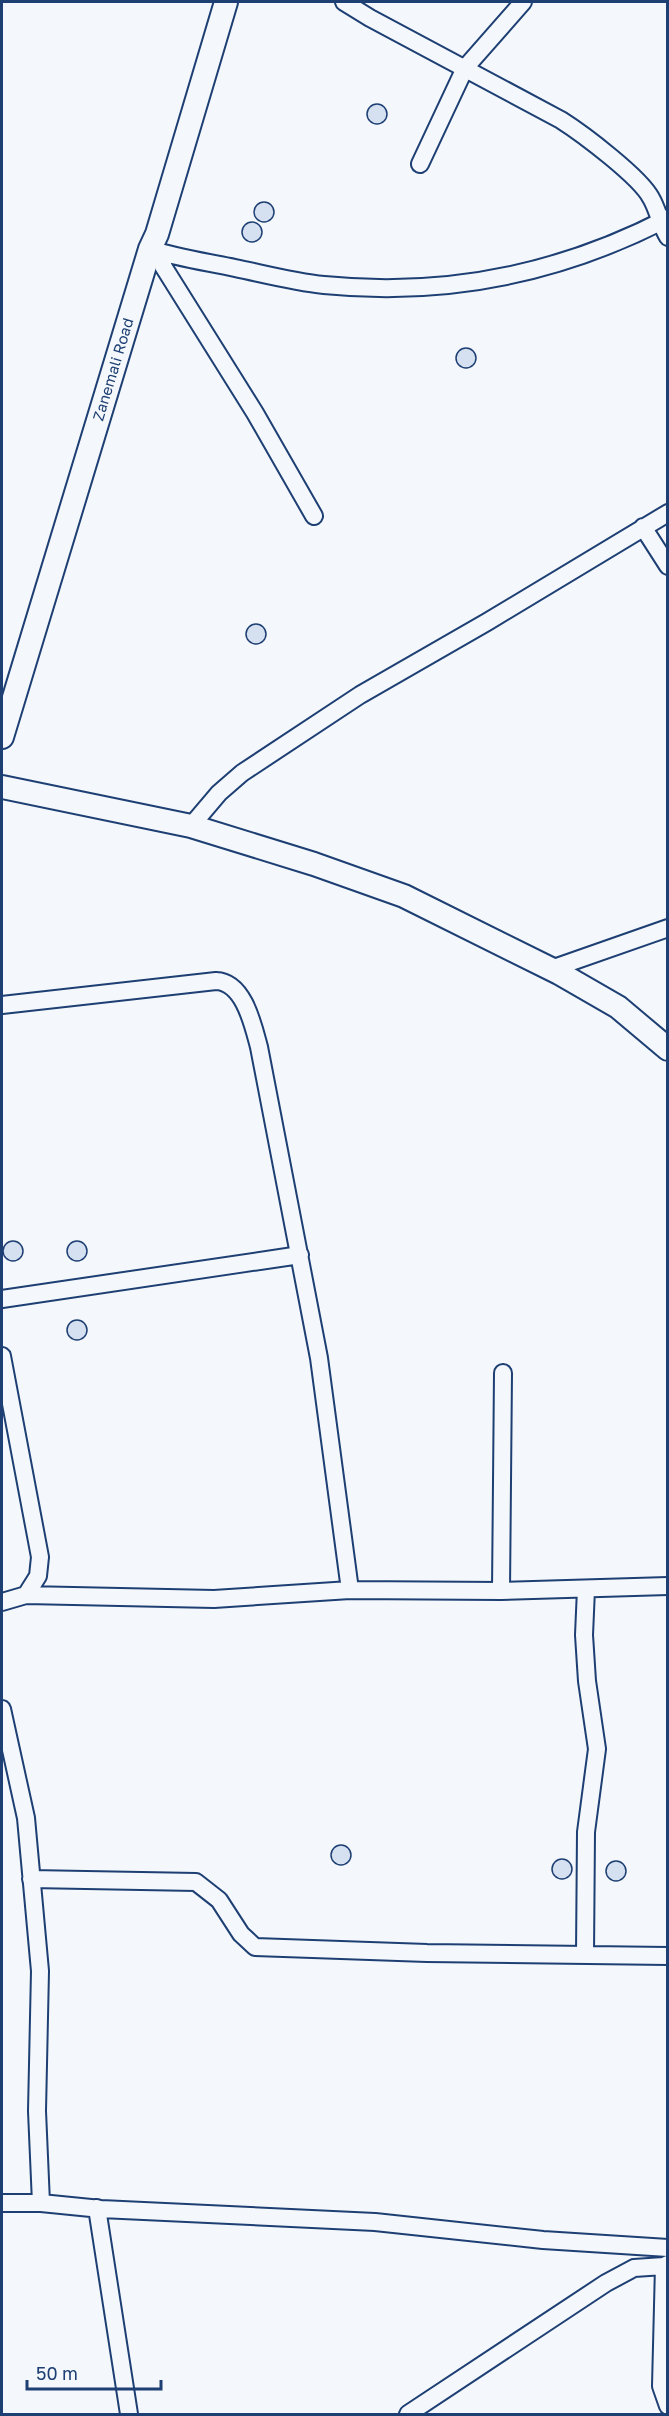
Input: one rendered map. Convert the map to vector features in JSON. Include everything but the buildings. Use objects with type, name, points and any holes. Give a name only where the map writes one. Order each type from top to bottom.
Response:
[{"type":"street","name":"Zanemali Road","points":[[2,737],[157,251],[157,234],[226,2]]},
{"type":"street","points":[[157,251],[321,285],[369,289],[489,281],[530,272],[665,226],[651,197],[584,135],[344,2]]},
{"type":"street","points":[[420,164],[465,68],[523,2]]},
{"type":"street","points":[[157,251],[163,266],[255,413],[314,516]]},
{"type":"street","points":[[191,826],[219,793],[242,773],[360,695],[488,622],[668,513]]},
{"type":"street","points":[[643,528],[668,566]]},
{"type":"street","points":[[2,787],[191,826],[404,896],[551,969],[618,1007],[668,1049]]},
{"type":"street","points":[[551,969],[668,928]]},
{"type":"street","points":[[2,1005],[216,981],[232,986],[252,1021],[259,1047],[300,1255],[319,1358],[350,1590]]},
{"type":"street","points":[[2,1299],[300,1255]]},
{"type":"street","points":[[2,1356],[39,1557],[38,1576],[26,1595]]},
{"type":"street","points":[[501,1591],[502,1373]]},
{"type":"street","points":[[2,1602],[26,1595],[214,1599],[350,1590],[501,1591],[668,1586]]},
{"type":"street","points":[[585,1954],[586,1832],[597,1749],[587,1682],[584,1635],[586,1589]]},
{"type":"street","points":[[2,1709],[26,1818],[40,1971],[37,2111],[41,2203]]},
{"type":"street","points":[[31,1879],[196,1882],[219,1900],[244,1938],[255,1947],[260,1948],[416,1953],[668,1956]]},
{"type":"street","points":[[2,2203],[41,2203],[375,2222],[543,2240],[668,2248]]},
{"type":"street","points":[[98,2208],[129,2415]]},
{"type":"street","points":[[408,2415],[606,2283],[634,2268],[666,2265],[661,2386],[668,2406]]}]
